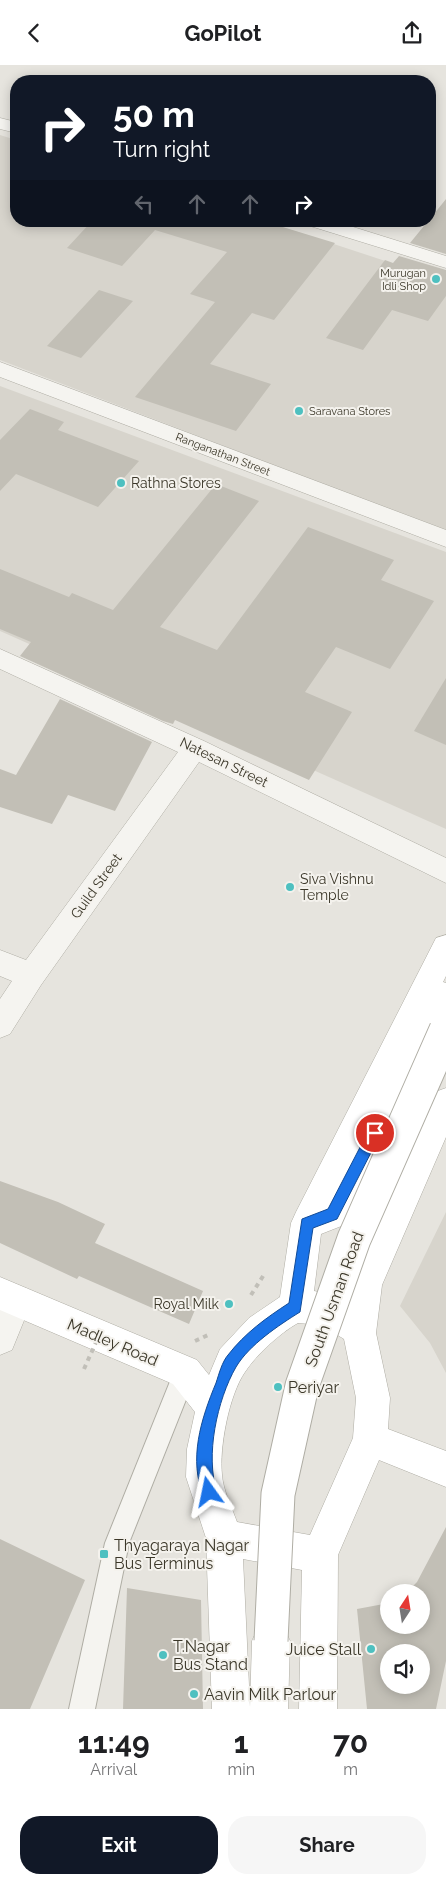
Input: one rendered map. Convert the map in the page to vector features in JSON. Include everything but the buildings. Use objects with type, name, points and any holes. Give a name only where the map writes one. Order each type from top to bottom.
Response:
[{"type":"main road","points":[[295,1307],[307,1223],[446,947]]},
{"type":"main road","points":[[307,1223],[333,1214],[400,1083],[446,987]]},
{"type":"main road","name":"South Usman Road","points":[[269,1709],[270,1641],[278,1494],[302,1386],[354,1239],[446,1030]]},
{"type":"main road","name":"South Usman Road","points":[[318,1709],[320,1555],[370,1439],[373,1397],[359,1333],[366,1284],[446,1102]]},
{"type":"main road","name":"Madley Road","points":[[8,1297],[187,1358],[213,1407]]},
{"type":"main road","points":[[231,1709],[224,1538],[204,1477],[204,1449],[213,1407],[232,1361],[261,1330],[295,1307],[314,1307],[329,1311],[359,1333]]},
{"type":"main road","points":[[370,1439],[446,1469]]},
{"type":"main road","points":[[224,1538],[320,1555]]},
{"type":"street","points":[[333,227],[446,262]]},
{"type":"street","name":"Ranganathan Street","points":[[0,369],[446,539]]},
{"type":"street","name":"Natesan Street","points":[[0,659],[195,748],[446,871]]},
{"type":"street","name":"Guild Street","points":[[0,1025],[31,976],[195,748]]},
{"type":"street","points":[[0,963],[31,976]]},
{"type":"street","points":[[0,1338],[8,1297]]},
{"type":"lane","points":[[82,1709],[117,1543],[187,1358]]},
{"type":"path","points":[[249,1298],[270,1265]]},
{"type":"path","points":[[84,1369],[102,1329],[110,1333]]},
{"type":"path","points":[[187,1358],[216,1331]]},
{"type":"shaded area","points":[[0,135],[10,138],[10,227],[282,227],[446,281],[446,531],[0,360]]},
{"type":"shaded area","points":[[0,386],[446,552],[446,829],[0,631]]},
{"type":"shaded area","points":[[446,1212],[446,1373],[430,1343],[400,1306]]},
{"type":"place","name":"Murugan Idli Shop","points":[[436,279]]},
{"type":"place","name":"Saravana Stores","points":[[299,411]]},
{"type":"place","name":"Rathna Stores","points":[[121,483]]},
{"type":"place","name":"Siva Vishnu Temple","points":[[290,887]]},
{"type":"place","name":"Royal Milk","points":[[229,1304]]},
{"type":"place","name":"Periyar","points":[[278,1387]]},
{"type":"place","name":"Thyagaraya Nagar Bus Terminus","points":[[104,1554]]},
{"type":"place","name":"Juice Stall","points":[[371,1649]]},
{"type":"place","name":"T.Nagar Bus Stand","points":[[163,1655]]},
{"type":"place","name":"Aavin Milk Parlour","points":[[194,1694]]},
{"type":"route","points":[[209,1492],[204,1477],[204,1449],[213,1407],[232,1361],[261,1330],[295,1307],[307,1223],[333,1214],[375,1133]]}]
